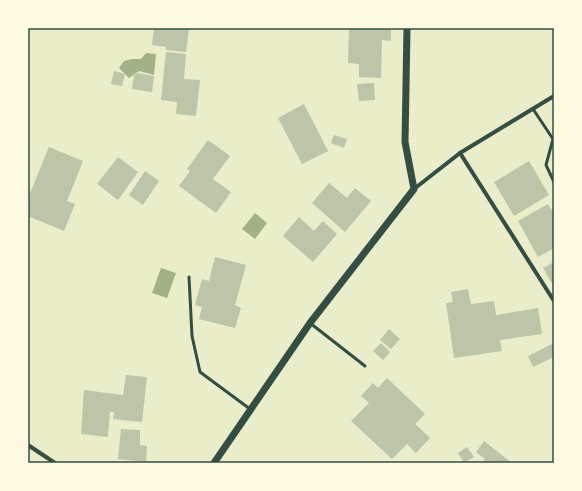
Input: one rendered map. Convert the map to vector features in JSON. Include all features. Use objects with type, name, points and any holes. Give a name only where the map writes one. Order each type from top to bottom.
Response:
[{"type":"street","points":[[406,28],[406,142],[414,189]]},
{"type":"street","points":[[214,463],[310,323],[414,189],[460,153],[554,96]]},
{"type":"street","points":[[460,153],[554,300]]},
{"type":"street","points":[[28,444],[54,463]]},
{"type":"lane","points":[[533,109],[553,139],[546,165],[554,182]]},
{"type":"lane","points":[[189,277],[192,336],[200,372],[251,410]]},
{"type":"lane","points":[[310,323],[365,366]]},
{"type":"shaded area","points":[[146,53],[156,54],[154,75],[139,71],[129,78],[119,68],[124,61],[141,59]]},
{"type":"shaded area","points":[[255,213],[267,223],[255,239],[242,229]]},
{"type":"shaded area","points":[[161,268],[176,273],[167,298],[152,293]]},
{"type":"building","points":[[154,28],[189,28],[186,52],[166,50],[166,47],[152,45]]},
{"type":"building","points":[[349,28],[391,28],[391,41],[382,40],[381,78],[359,77],[359,64],[348,63]]},
{"type":"building","points":[[166,52],[186,54],[184,79],[200,80],[196,116],[176,114],[177,102],[161,100]]},
{"type":"building","points":[[114,71],[125,74],[122,86],[111,84]]},
{"type":"building","points":[[137,73],[154,76],[152,92],[132,89],[134,75]]},
{"type":"building","points":[[374,83],[375,100],[359,101],[357,84]]},
{"type":"building","points":[[304,104],[328,151],[302,164],[278,118]]},
{"type":"building","points":[[334,135],[347,139],[344,148],[331,143]]},
{"type":"building","points":[[208,140],[230,156],[213,179],[231,192],[216,213],[179,186],[190,171],[187,169]]},
{"type":"building","points":[[49,147],[83,161],[67,201],[75,204],[64,231],[28,216],[28,198]]},
{"type":"building","points":[[118,157],[138,172],[118,200],[97,184]]},
{"type":"building","points":[[529,161],[549,195],[514,216],[494,182]]},
{"type":"building","points":[[145,171],[159,181],[143,205],[129,195]]},
{"type":"building","points":[[329,183],[347,198],[355,188],[371,201],[345,232],[312,203]]},
{"type":"building","points":[[548,204],[554,214],[554,248],[538,257],[518,221]]},
{"type":"building","points":[[299,217],[314,231],[323,221],[337,234],[313,262],[283,236]]},
{"type":"building","points":[[215,257],[246,265],[235,305],[241,308],[235,328],[199,319],[202,307],[195,305],[202,279],[209,281]]},
{"type":"building","points":[[554,262],[554,287],[543,268]]},
{"type":"building","points":[[468,289],[471,304],[494,301],[496,315],[538,308],[542,334],[500,340],[502,351],[454,358],[446,303],[453,302],[451,292]]},
{"type":"building","points":[[389,329],[400,339],[391,349],[380,340]]},
{"type":"building","points":[[381,343],[390,352],[383,360],[373,351]]},
{"type":"building","points":[[552,344],[554,347],[554,357],[533,367],[528,356]]},
{"type":"building","points":[[126,375],[147,377],[142,422],[113,419],[114,412],[110,412],[108,437],[81,434],[84,390],[123,395]]},
{"type":"building","points":[[387,378],[425,414],[415,424],[430,438],[416,453],[407,444],[392,459],[351,421],[369,403],[361,396],[373,383],[378,388]]},
{"type":"building","points":[[121,429],[140,430],[140,445],[147,446],[146,462],[118,459]]},
{"type":"building","points":[[484,441],[512,463],[482,463],[485,459],[476,452]]},
{"type":"building","points":[[467,447],[474,457],[464,463],[458,453]]}]
